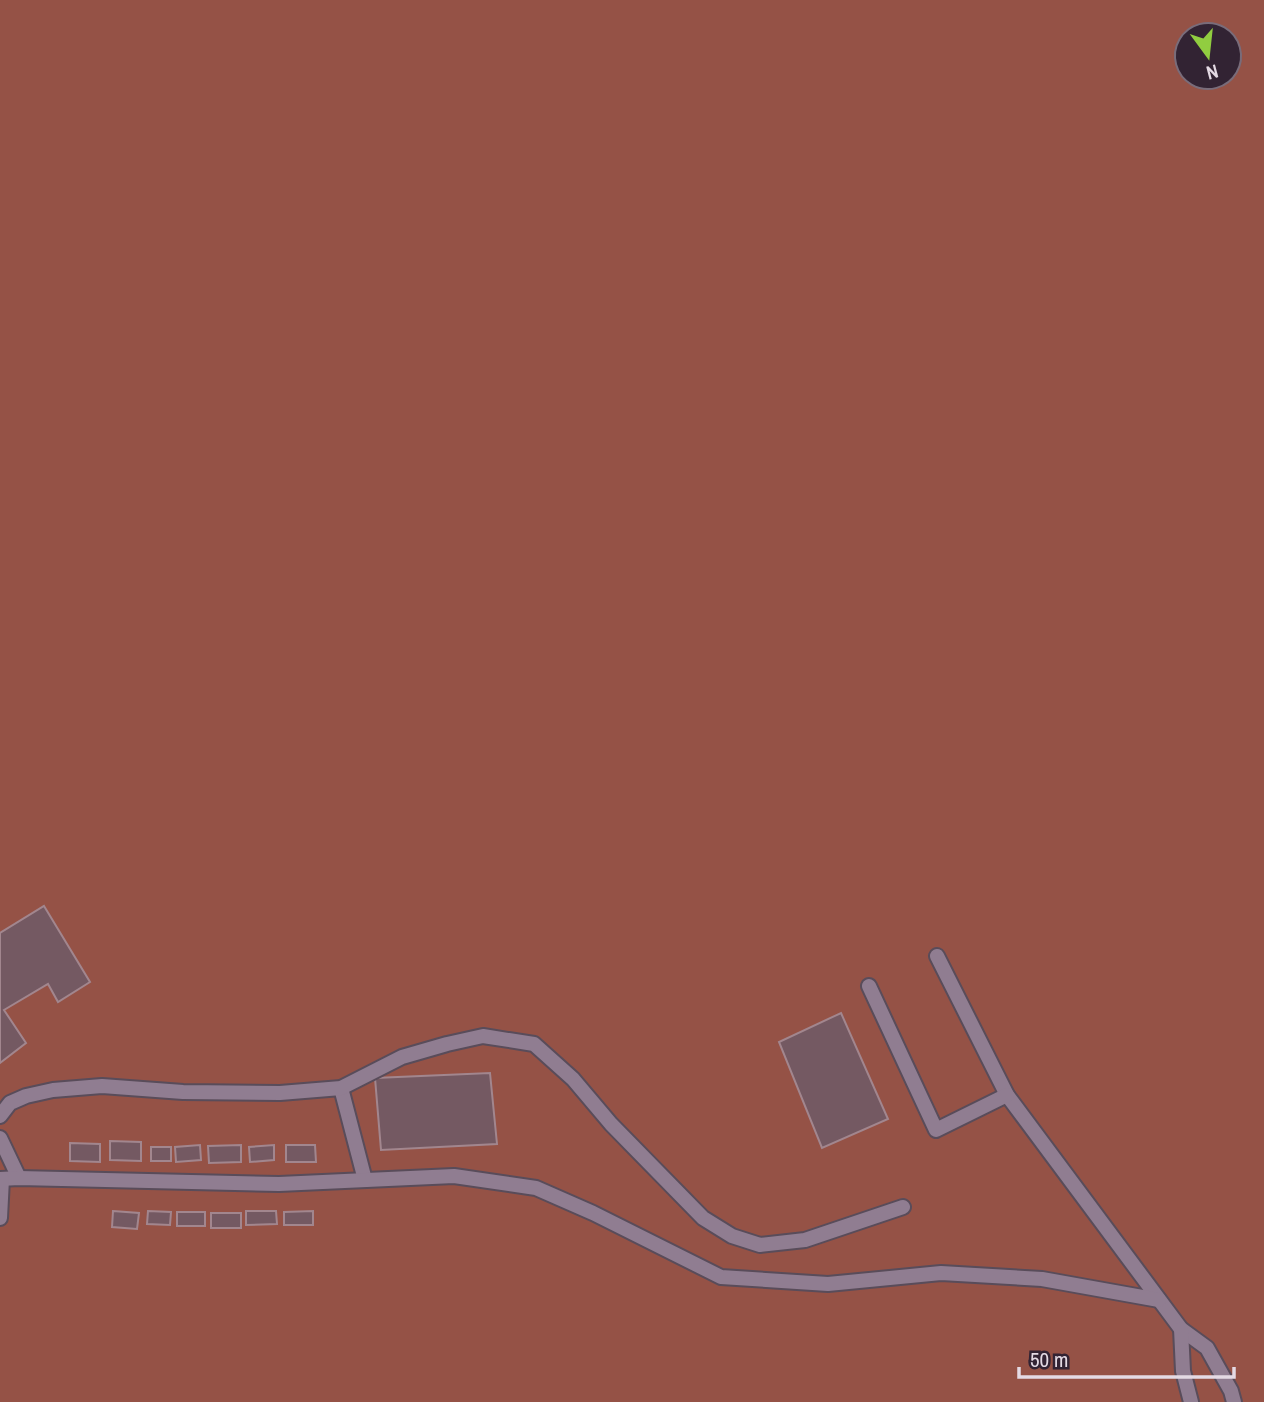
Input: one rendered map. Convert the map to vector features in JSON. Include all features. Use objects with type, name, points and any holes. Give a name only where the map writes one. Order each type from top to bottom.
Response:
[{"type":"lane","points":[[937,956],[1007,1095],[1181,1329],[1207,1348],[1226,1381],[1234,1402]]},
{"type":"lane","points":[[869,986],[936,1130],[1007,1095]]},
{"type":"lane","points":[[0,1116],[10,1103],[53,1090],[103,1086],[183,1092],[281,1093],[341,1087],[402,1057],[483,1037],[534,1044],[573,1079],[611,1124],[703,1218],[732,1236],[760,1245],[805,1240],[902,1207]]},
{"type":"lane","points":[[341,1087],[365,1180]]},
{"type":"lane","points":[[0,1138],[19,1178]]},
{"type":"lane","points":[[0,1218],[1,1179],[279,1184],[454,1175],[536,1188],[722,1277],[828,1284],[942,1273],[1042,1279],[1159,1300]]},
{"type":"lane","points":[[1181,1329],[1183,1371],[1191,1402]]},
{"type":"shaded area","points":[[0,0],[1264,0],[1264,1402],[0,1402]]},
{"type":"building","points":[[44,906],[90,982],[58,1002],[48,984],[4,1010],[26,1043],[0,1063],[0,933]]},
{"type":"building","points":[[841,1013],[888,1119],[822,1148],[779,1042]]},
{"type":"building","points":[[490,1073],[497,1144],[381,1150],[375,1078]]},
{"type":"building","points":[[110,1141],[141,1142],[141,1161],[110,1160]]},
{"type":"building","points":[[70,1143],[100,1144],[100,1162],[70,1161]]},
{"type":"building","points":[[200,1145],[201,1160],[176,1162],[175,1147]]},
{"type":"building","points":[[241,1145],[241,1162],[209,1163],[208,1146]]},
{"type":"building","points":[[274,1145],[274,1160],[250,1162],[249,1147]]},
{"type":"building","points":[[286,1145],[315,1145],[316,1162],[286,1162]]},
{"type":"building","points":[[151,1147],[171,1147],[171,1161],[151,1161]]},
{"type":"building","points":[[113,1211],[139,1213],[137,1229],[112,1227]]},
{"type":"building","points":[[148,1211],[171,1212],[170,1225],[147,1224]]},
{"type":"building","points":[[246,1211],[276,1211],[277,1224],[246,1225]]},
{"type":"building","points":[[313,1211],[313,1225],[284,1225],[284,1212]]},
{"type":"building","points":[[177,1212],[205,1212],[205,1226],[177,1226]]},
{"type":"building","points":[[211,1213],[241,1213],[241,1228],[211,1228]]}]
